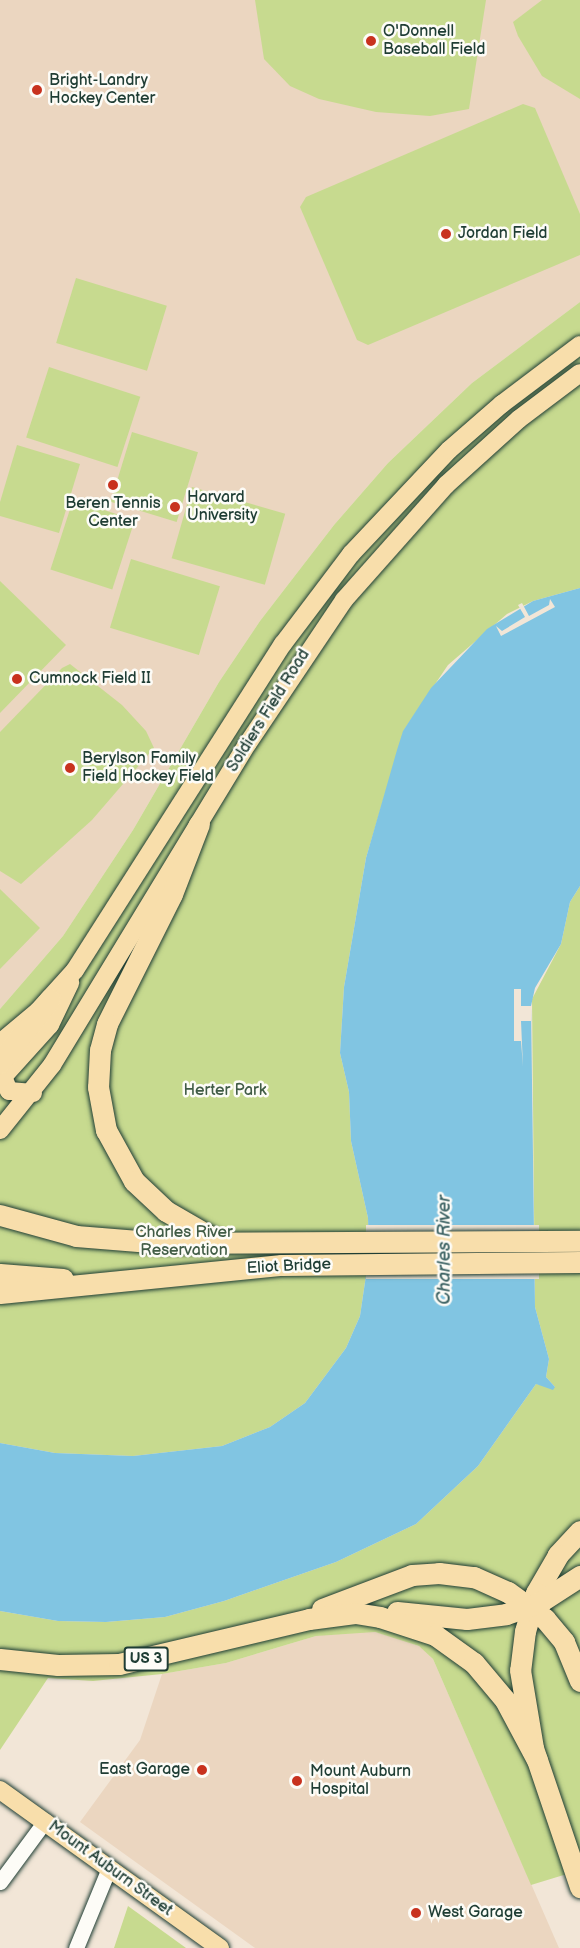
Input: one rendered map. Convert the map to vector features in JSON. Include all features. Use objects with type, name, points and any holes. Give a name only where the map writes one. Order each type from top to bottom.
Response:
[{"type":"highway","points":[[199,824],[172,894],[107,1024],[100,1050],[98,1087],[112,1144],[134,1181],[166,1211],[225,1245]]},
{"type":"highway","points":[[0,1063],[50,999]]},
{"type":"highway","name":"Eliot Bridge","points":[[0,1215],[87,1238],[225,1245],[326,1254],[578,1251]]},
{"type":"highway","name":"Eliot Bridge","points":[[0,1293],[105,1284],[326,1254]]},
{"type":"highway","points":[[0,1274],[105,1284]]},
{"type":"highway","points":[[537,1760],[521,1683],[522,1647],[530,1606],[544,1575],[580,1531]]},
{"type":"highway","name":"US 3","points":[[288,1623],[402,1577],[430,1573],[481,1579],[530,1606],[564,1642],[580,1682]]},
{"type":"highway","points":[[355,1613],[476,1618],[530,1606],[580,1576]]},
{"type":"highway","name":"US 3","points":[[0,1659],[58,1665],[119,1664],[288,1623],[355,1613],[411,1625],[466,1656],[505,1700],[537,1760],[580,1887]]},
{"type":"main road","name":"Soldiers Field Road","points":[[0,1043],[50,999],[75,970],[283,644],[373,527],[448,450],[502,404],[580,345]]},
{"type":"main road","name":"Soldiers Field Road","points":[[0,1130],[33,1093],[300,661],[381,555],[493,442],[580,373]]},
{"type":"main road","points":[[33,1093],[9,1091],[3,1077],[50,1025],[75,970]]},
{"type":"main road","name":"Mount Auburn Street","points":[[0,1790],[220,1948]]},
{"type":"street","points":[[0,1882],[45,1821]]},
{"type":"street","points":[[76,1948],[109,1868]]},
{"type":"shaded area","name":"Harvard University","points":[[0,0],[580,0],[580,302],[472,383],[388,463],[334,525],[260,621],[219,682],[133,830],[63,936],[0,1009]]},
{"type":"shaded area","name":"Mount Auburn Hospital","points":[[351,1630],[375,1632],[406,1641],[423,1648],[433,1659],[559,1948],[255,1948],[80,1822],[140,1740],[162,1674],[226,1663],[316,1636]]},
{"type":"green space","name":"O'Donnell Baseball Field","points":[[255,0],[486,0],[469,109],[430,116],[376,112],[319,99],[290,86],[264,59]]},
{"type":"green space","points":[[542,0],[580,0],[580,99],[542,76],[518,36],[513,22]]},
{"type":"green space","name":"Jordan Field","points":[[523,104],[535,108],[580,214],[580,255],[368,345],[357,340],[300,207],[306,197]]},
{"type":"green space","points":[[76,278],[167,306],[147,371],[56,343]]},
{"type":"green space","name":"Herter Park","points":[[580,302],[580,588],[533,601],[507,614],[448,665],[404,730],[366,858],[344,987],[340,1053],[349,1092],[351,1141],[368,1218],[369,1255],[360,1316],[346,1348],[305,1403],[270,1427],[222,1446],[133,1456],[55,1453],[0,1443],[0,1009],[63,936],[133,830],[219,682],[260,621],[334,525],[388,463],[472,383]]},
{"type":"green space","points":[[49,367],[140,397],[117,467],[26,437]]},
{"type":"green space","points":[[132,432],[198,452],[177,522],[111,502]]},
{"type":"green space","points":[[17,445],[80,464],[59,533],[0,516],[0,502]]},
{"type":"green space","points":[[192,487],[285,514],[265,585],[172,558]]},
{"type":"green space","points":[[73,500],[135,520],[112,590],[50,569]]},
{"type":"green space","points":[[131,559],[220,586],[199,655],[110,628]]},
{"type":"green space","name":"Cumnock Field II","points":[[0,581],[66,645],[0,713]]},
{"type":"green space","name":"Berylson Family Field Hockey Field","points":[[70,664],[122,705],[146,731],[154,748],[92,820],[21,884],[0,871],[0,732],[62,668]]},
{"type":"green space","points":[[580,886],[580,1870],[531,1885],[433,1659],[419,1646],[375,1632],[316,1636],[226,1663],[162,1674],[93,1681],[48,1678],[0,1750],[0,1611],[58,1621],[106,1622],[165,1617],[224,1601],[336,1562],[416,1524],[478,1466],[536,1384],[555,1387],[546,1377],[549,1359],[535,1307],[532,999],[561,944],[570,902]]},
{"type":"green space","points":[[0,889],[40,928],[0,969]]},
{"type":"green space","points":[[128,1906],[186,1948],[114,1948]]},
{"type":"water","name":"Charles River","points":[[580,588],[580,886],[570,902],[561,944],[535,988],[531,1006],[535,1307],[549,1359],[546,1377],[555,1387],[553,1390],[536,1384],[478,1466],[416,1524],[336,1562],[224,1601],[165,1617],[106,1622],[58,1621],[0,1611],[0,1443],[55,1453],[133,1456],[222,1446],[270,1427],[305,1403],[346,1348],[360,1316],[369,1255],[368,1218],[351,1141],[349,1092],[340,1053],[344,987],[366,858],[397,750],[403,731],[431,688],[487,629],[533,601]]},
{"type":"pier","points":[[550,599],[555,607],[501,636],[496,626],[502,631],[525,617],[518,605],[522,603],[529,616],[549,605]]},
{"type":"pier","points":[[514,989],[521,989],[521,1006],[531,1006],[531,1021],[521,1021],[523,1067],[521,1041],[514,1041]]},
{"type":"pier","points":[[366,1225],[539,1225],[539,1279],[366,1279]]},
{"type":"place","name":"O'Donnell Baseball Field","points":[[371,41]]},
{"type":"place","name":"Bright-Landry Hockey Center","points":[[37,90]]},
{"type":"place","name":"Jordan Field","points":[[446,234]]},
{"type":"place","name":"Beren Tennis Center","points":[[113,485]]},
{"type":"place","name":"Harvard University","points":[[175,507]]},
{"type":"place","name":"Cumnock Field II","points":[[17,679]]},
{"type":"place","name":"Berylson Family Field Hockey Field","points":[[70,768]]},
{"type":"place","name":"East Garage","points":[[202,1770]]},
{"type":"place","name":"Mount Auburn Hospital","points":[[297,1781]]},
{"type":"place","name":"West Garage","points":[[416,1913]]},
{"type":"park label","name":"Charles River Reservation","points":[[184,1242]]}]
